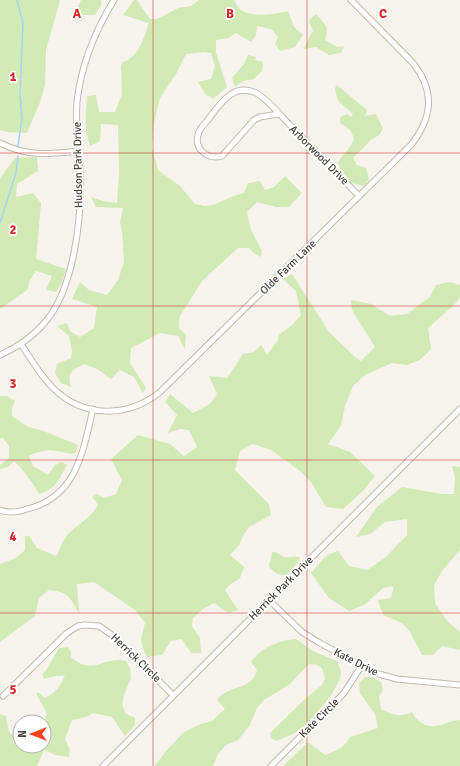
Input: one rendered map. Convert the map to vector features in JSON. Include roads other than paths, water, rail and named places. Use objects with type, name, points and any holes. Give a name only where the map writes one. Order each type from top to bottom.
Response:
[{"type":"street","name":"Hudson Park Drive","points":[[0,355],[21,344],[33,335],[47,320],[57,304],[67,279],[74,250],[80,207],[77,110],[81,80],[90,48],[114,0]]},
{"type":"street","name":"Olde Farm Lane","points":[[21,344],[46,381],[68,400],[77,405],[93,409],[112,411],[131,408],[146,402],[160,392],[411,145],[426,120],[428,101],[426,88],[420,73],[408,58],[351,0]]},
{"type":"street","name":"Arborwood Drive","points":[[279,114],[260,117],[254,120],[222,156],[210,157],[200,149],[197,143],[200,130],[222,101],[230,94],[243,90],[254,92],[279,114],[359,196]]},
{"type":"street","points":[[0,143],[10,148],[31,154],[43,155],[78,151]]},
{"type":"street","points":[[0,510],[9,512],[33,508],[54,497],[66,485],[74,474],[83,455],[93,409]]},
{"type":"street","name":"Herrick Park Drive","points":[[102,766],[460,409]]},
{"type":"street","name":"Kate Drive","points":[[269,600],[302,632],[375,673],[397,679],[460,685]]},
{"type":"street","name":"Herrick Circle","points":[[3,696],[67,633],[78,626],[84,625],[99,626],[112,634],[173,696]]},
{"type":"street","name":"Kate Circle","points":[[271,766],[344,693],[362,665]]},
{"type":"waterway","points":[[17,0],[23,23],[20,95],[22,118],[18,146]]},
{"type":"waterway","points":[[0,223],[16,173],[18,156]]}]
